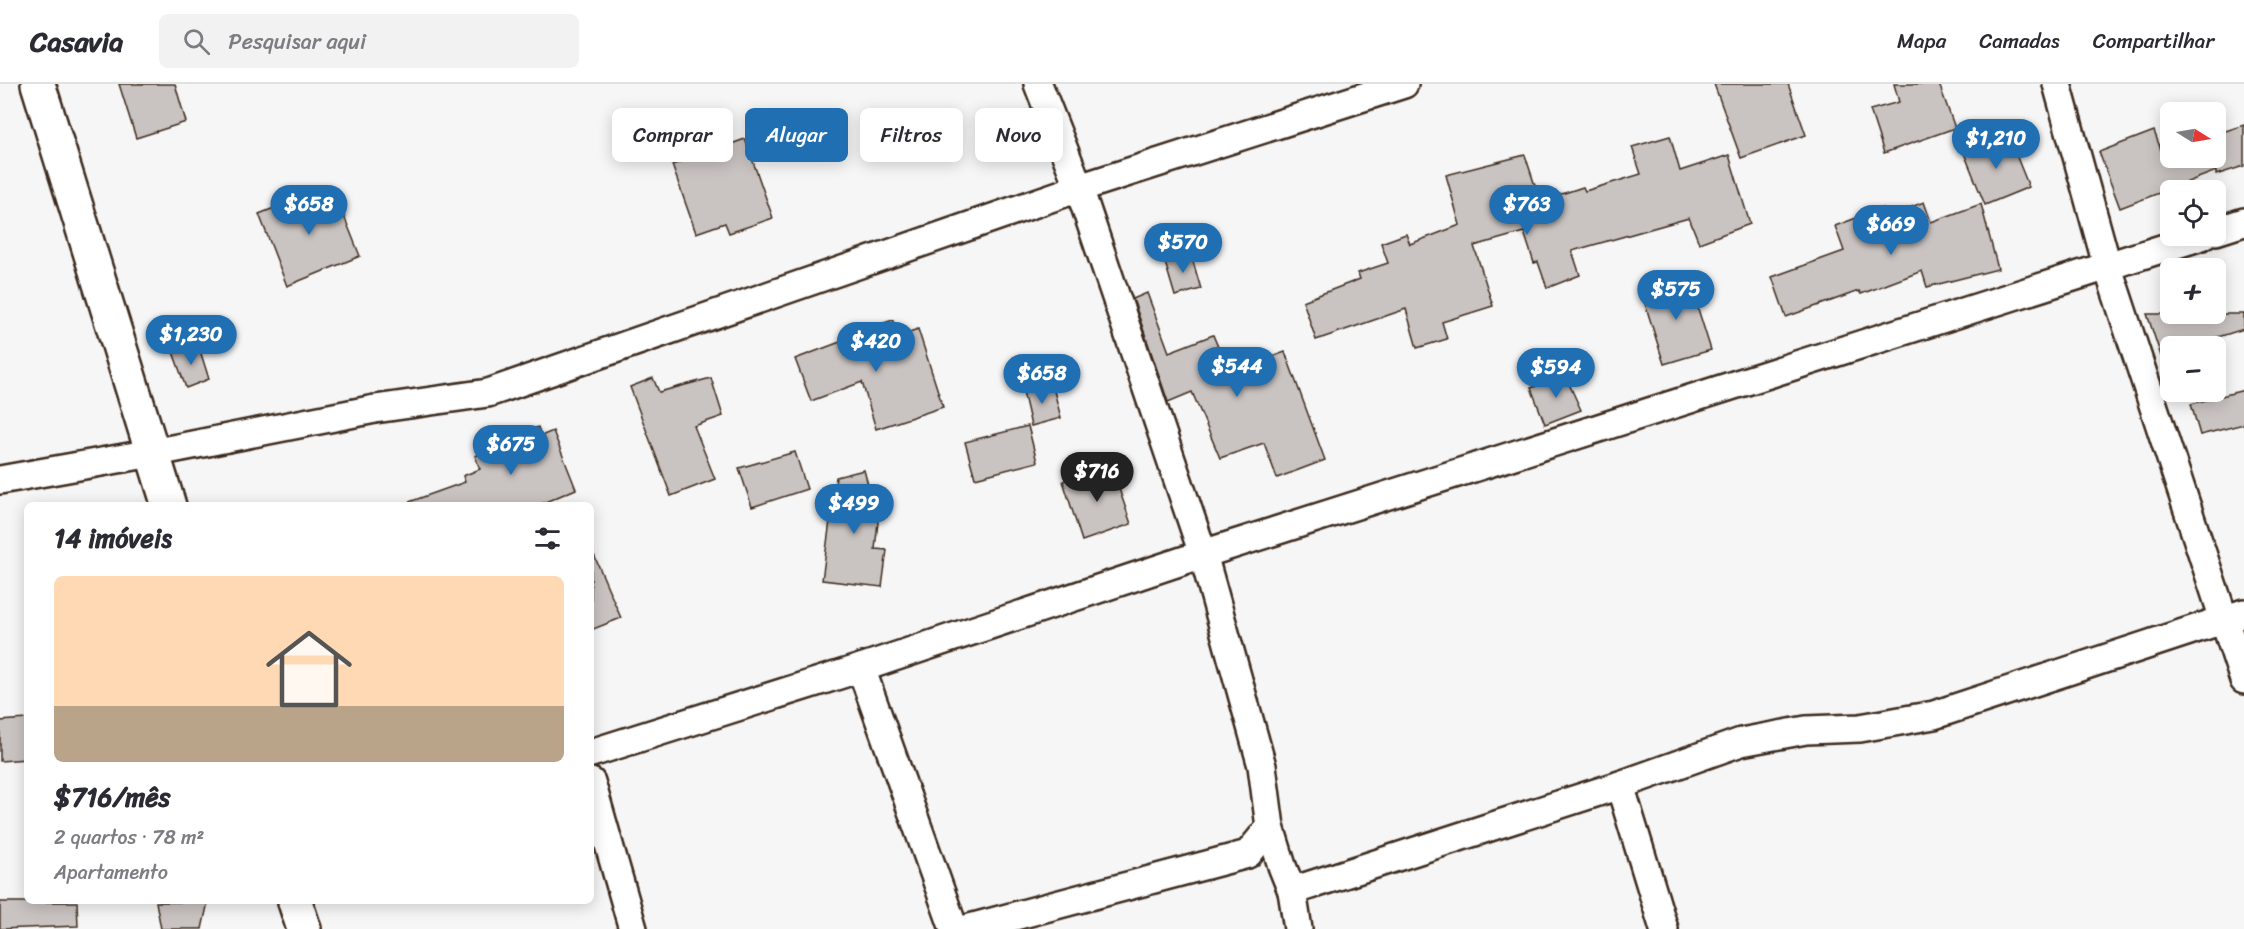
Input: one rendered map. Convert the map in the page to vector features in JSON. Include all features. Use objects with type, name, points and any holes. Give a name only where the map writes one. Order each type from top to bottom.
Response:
[{"type":"street","points":[[38,84],[168,502]]},
{"type":"street","points":[[1038,84],[1079,188],[1203,554],[1241,700],[1262,766],[1270,826],[1292,891],[1298,929]]},
{"type":"street","points":[[0,480],[375,409],[488,393],[1079,188],[1404,84]]},
{"type":"street","points":[[2057,84],[2107,265],[2235,616],[2244,680]]},
{"type":"street","points":[[2226,228],[2244,222]]},
{"type":"street","points":[[594,752],[861,668],[1203,554],[2169,246]]},
{"type":"street","points":[[1292,891],[1620,785],[1741,742],[1806,730],[1860,728],[1934,715],[2235,616]]},
{"type":"street","points":[[861,668],[954,929]]},
{"type":"street","points":[[1620,785],[1664,929]]},
{"type":"street","points":[[594,792],[633,929]]},
{"type":"street","points":[[1248,854],[1270,826]]},
{"type":"street","points":[[966,929],[1248,854],[1282,866]]},
{"type":"building","points":[[119,84],[175,84],[186,122],[136,138]]},
{"type":"building","points":[[1714,84],[1788,84],[1806,135],[1741,158]]},
{"type":"building","points":[[1894,84],[1939,84],[1955,128],[1884,153],[1870,110],[1899,102]]},
{"type":"building","points":[[2244,125],[2244,166],[2216,175],[2216,171],[2193,180],[2160,180],[2160,193],[2120,208],[2099,152],[2154,131],[2160,147],[2160,168],[2226,168],[2226,131]]},
{"type":"building","points":[[2008,135],[2029,187],[1985,205],[1964,153]]},
{"type":"building","points":[[1670,136],[1680,171],[1729,155],[1750,224],[1699,243],[1689,218],[1572,251],[1580,275],[1547,288],[1538,262],[1534,263],[1524,232],[1474,246],[1493,306],[1442,322],[1447,339],[1417,348],[1406,309],[1316,340],[1303,301],[1360,279],[1358,273],[1388,263],[1381,243],[1406,234],[1410,244],[1460,225],[1446,175],[1525,155],[1540,201],[1583,187],[1585,191],[1641,174],[1632,147]]},
{"type":"building","points":[[745,139],[745,162],[753,162],[773,218],[729,233],[725,223],[696,233],[672,165],[680,162],[733,162],[733,143]]},
{"type":"building","points":[[317,191],[319,197],[334,191],[360,256],[287,286],[259,214]]},
{"type":"building","points":[[1924,202],[1931,222],[1981,204],[1998,269],[1927,287],[1922,271],[1861,294],[1859,291],[1786,317],[1772,277],[1844,251],[1835,226],[1883,208],[1886,217]]},
{"type":"building","points":[[1190,251],[1201,289],[1175,296],[1164,259]]},
{"type":"building","points":[[1688,277],[1711,350],[1664,364],[1641,291]]},
{"type":"building","points":[[1147,293],[1169,352],[1213,335],[1229,373],[1285,352],[1325,460],[1277,478],[1264,443],[1220,458],[1192,392],[1168,402],[1133,299]]},
{"type":"building","points":[[2147,314],[2160,314],[2160,324],[2226,324],[2226,314],[2244,314],[2244,329],[2221,336],[2160,336],[2160,353]]},
{"type":"building","points":[[893,320],[898,336],[918,329],[943,407],[876,429],[862,382],[811,401],[795,359],[848,339],[847,335]]},
{"type":"building","points":[[198,344],[209,379],[186,388],[173,352]]},
{"type":"building","points":[[1565,375],[1581,410],[1545,424],[1531,388]]},
{"type":"building","points":[[653,378],[659,392],[711,378],[723,416],[694,426],[715,479],[671,496],[630,387]]},
{"type":"building","points":[[1052,383],[1061,418],[1031,426],[1023,391]]},
{"type":"building","points":[[2244,390],[2244,424],[2200,435],[2191,404],[2226,402],[2226,395]]},
{"type":"building","points":[[1028,426],[1037,462],[975,478],[965,442]]},
{"type":"building","points":[[538,427],[541,436],[553,431],[576,489],[545,502],[409,502],[465,482],[463,476],[480,469],[475,456],[516,440],[514,436]]},
{"type":"building","points":[[795,452],[807,489],[752,507],[739,468]]},
{"type":"building","points":[[1111,465],[1131,524],[1082,541],[1063,481]]},
{"type":"building","points":[[864,470],[878,522],[875,549],[887,550],[882,587],[822,580],[836,477]]},
{"type":"building","points":[[594,555],[621,618],[594,629]]},
{"type":"building","points":[[24,719],[24,759],[0,761],[0,721]]},
{"type":"building","points":[[0,902],[77,904],[78,926],[0,929]]},
{"type":"building","points":[[156,904],[208,904],[202,929],[161,929]]}]
